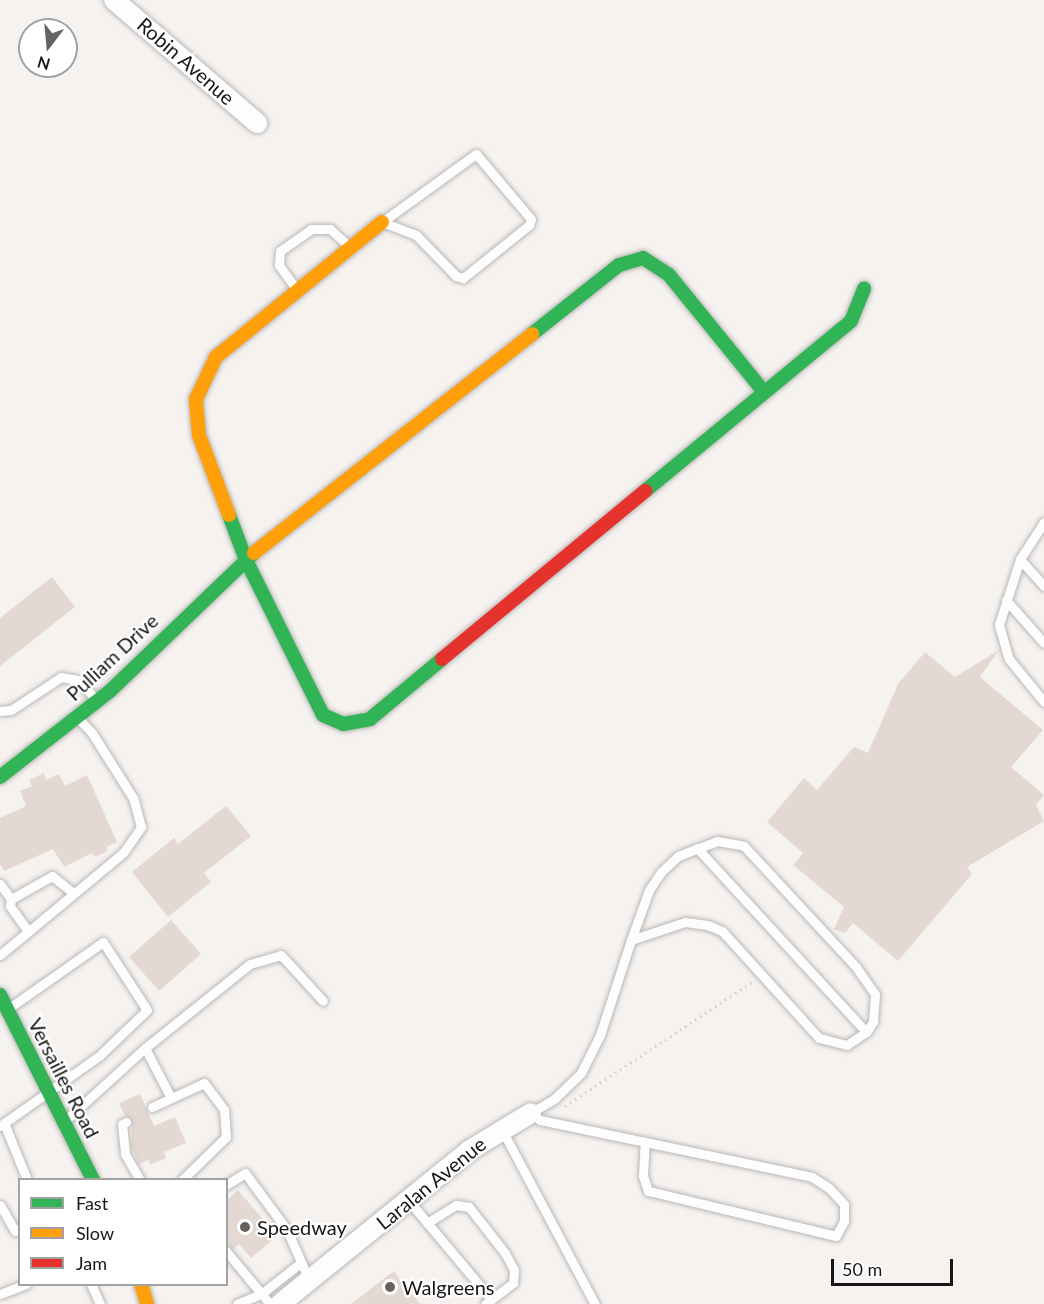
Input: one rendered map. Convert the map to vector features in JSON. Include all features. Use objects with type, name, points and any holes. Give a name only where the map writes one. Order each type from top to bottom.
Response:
[{"type":"main road","points":[[382,222],[216,357],[196,399],[199,435],[246,560],[323,715],[343,724],[370,719],[851,321],[864,288]]},
{"type":"main road","name":"Pulliam Drive","points":[[0,777],[97,701],[246,560],[619,265],[643,258],[669,275],[764,392]]},
{"type":"main road","name":"Versailles Road","points":[[0,995],[92,1178]]},
{"type":"main road","points":[[142,1286],[147,1304]]},
{"type":"street","name":"Robin Avenue","points":[[114,0],[257,123]]},
{"type":"street","name":"Laralan Avenue","points":[[280,1304],[304,1272],[409,1201],[501,1128],[535,1116]]},
{"type":"lane","points":[[476,154],[531,219],[529,225],[463,278],[456,276],[416,235],[382,222],[411,205],[476,154]]},
{"type":"lane","points":[[298,291],[279,265],[280,250],[311,229],[330,229],[350,248]]},
{"type":"lane","points":[[1044,522],[1020,559],[1006,600],[1001,638],[1009,659],[1044,702]]},
{"type":"lane","points":[[1020,559],[1044,586]]},
{"type":"lane","points":[[1006,600],[1044,643]]},
{"type":"lane","points":[[0,711],[11,710],[60,677],[78,680],[97,701]]},
{"type":"lane","points":[[0,955],[72,892],[123,853],[141,827],[132,798],[92,733],[77,717]]},
{"type":"lane","points":[[535,1116],[581,1073],[600,1035],[631,940],[649,891],[661,872],[678,856],[697,848],[732,841],[744,846],[778,880],[856,967],[875,994],[873,1022],[866,1032],[847,1045],[819,1038],[722,931],[707,925],[685,922],[631,940]]},
{"type":"lane","points":[[697,848],[866,1032]]},
{"type":"lane","points":[[11,898],[52,876],[72,892]]},
{"type":"lane","points":[[0,884],[11,898],[10,906],[28,931]]},
{"type":"lane","points":[[7,1009],[103,942],[147,1010],[99,1056],[2,1125],[27,1178]]},
{"type":"lane","points":[[64,1122],[146,1048],[249,964],[281,955],[323,1001]]},
{"type":"lane","points":[[146,1048],[171,1098]]},
{"type":"lane","points":[[152,1107],[204,1083],[224,1110],[226,1137],[183,1178]]},
{"type":"lane","points":[[535,1116],[812,1177],[829,1188],[844,1204],[844,1221],[836,1236],[648,1191],[643,1176],[645,1142]]},
{"type":"lane","points":[[126,1122],[122,1124],[125,1154],[139,1178]]},
{"type":"lane","points":[[501,1128],[595,1304]]},
{"type":"lane","points":[[228,1184],[245,1173],[287,1230],[304,1272],[237,1304]]},
{"type":"lane","points":[[409,1201],[488,1302],[513,1283],[514,1270],[472,1209],[456,1205],[428,1223]]},
{"type":"lane","points":[[0,1205],[15,1231],[18,1230]]},
{"type":"lane","points":[[228,1253],[270,1304]]},
{"type":"lane","points":[[0,1294],[21,1286]]},
{"type":"lane","points":[[92,1286],[100,1304]]},
{"type":"path","points":[[535,1116],[586,1096],[761,975]]},
{"type":"building","points":[[52,577],[75,607],[0,666],[0,618]]},
{"type":"building","points":[[999,650],[980,677],[1043,730],[1011,767],[1044,795],[1036,805],[1044,821],[967,867],[972,874],[898,961],[853,923],[845,933],[834,929],[844,907],[793,865],[803,853],[767,822],[804,778],[817,790],[854,747],[868,753],[898,684],[925,652],[955,677]]},
{"type":"building","points":[[44,773],[46,780],[59,774],[65,786],[87,775],[117,842],[106,847],[108,851],[94,857],[92,853],[64,867],[53,849],[4,871],[0,864],[0,818],[26,806],[20,791],[32,786],[29,780]]},
{"type":"building","points":[[226,806],[251,836],[204,873],[211,882],[168,917],[132,872],[174,838],[178,844]]},
{"type":"building","points":[[171,920],[201,954],[159,991],[129,957]]},
{"type":"building","points":[[140,1094],[154,1126],[175,1117],[186,1143],[164,1152],[166,1158],[150,1165],[148,1160],[139,1164],[131,1147],[132,1120],[125,1116],[119,1103]]},
{"type":"building","points":[[238,1190],[277,1236],[251,1258],[239,1244],[233,1249],[228,1245],[228,1199]]},
{"type":"building","name":"Walgreens","points":[[394,1271],[420,1304],[351,1304]]},
{"type":"traffic: fast","points":[[532,334],[619,265],[643,258],[669,275],[764,392]]},
{"type":"traffic: fast","points":[[645,491],[851,321],[864,288]]},
{"type":"traffic: fast","points":[[229,515],[246,560],[323,715],[343,724],[370,719],[442,659]]},
{"type":"traffic: fast","points":[[0,777],[110,691],[254,553]]},
{"type":"traffic: fast","points":[[0,995],[92,1178]]},
{"type":"traffic: slow","points":[[229,515],[199,435],[196,399],[216,357],[382,222]]},
{"type":"traffic: slow","points":[[254,553],[532,334]]},
{"type":"traffic: slow","points":[[142,1286],[147,1304]]},
{"type":"traffic: jam","points":[[442,659],[645,491]]},
{"type":"place","name":"Speedway","points":[[245,1227]]},
{"type":"place","name":"Walgreens","points":[[390,1287]]}]
